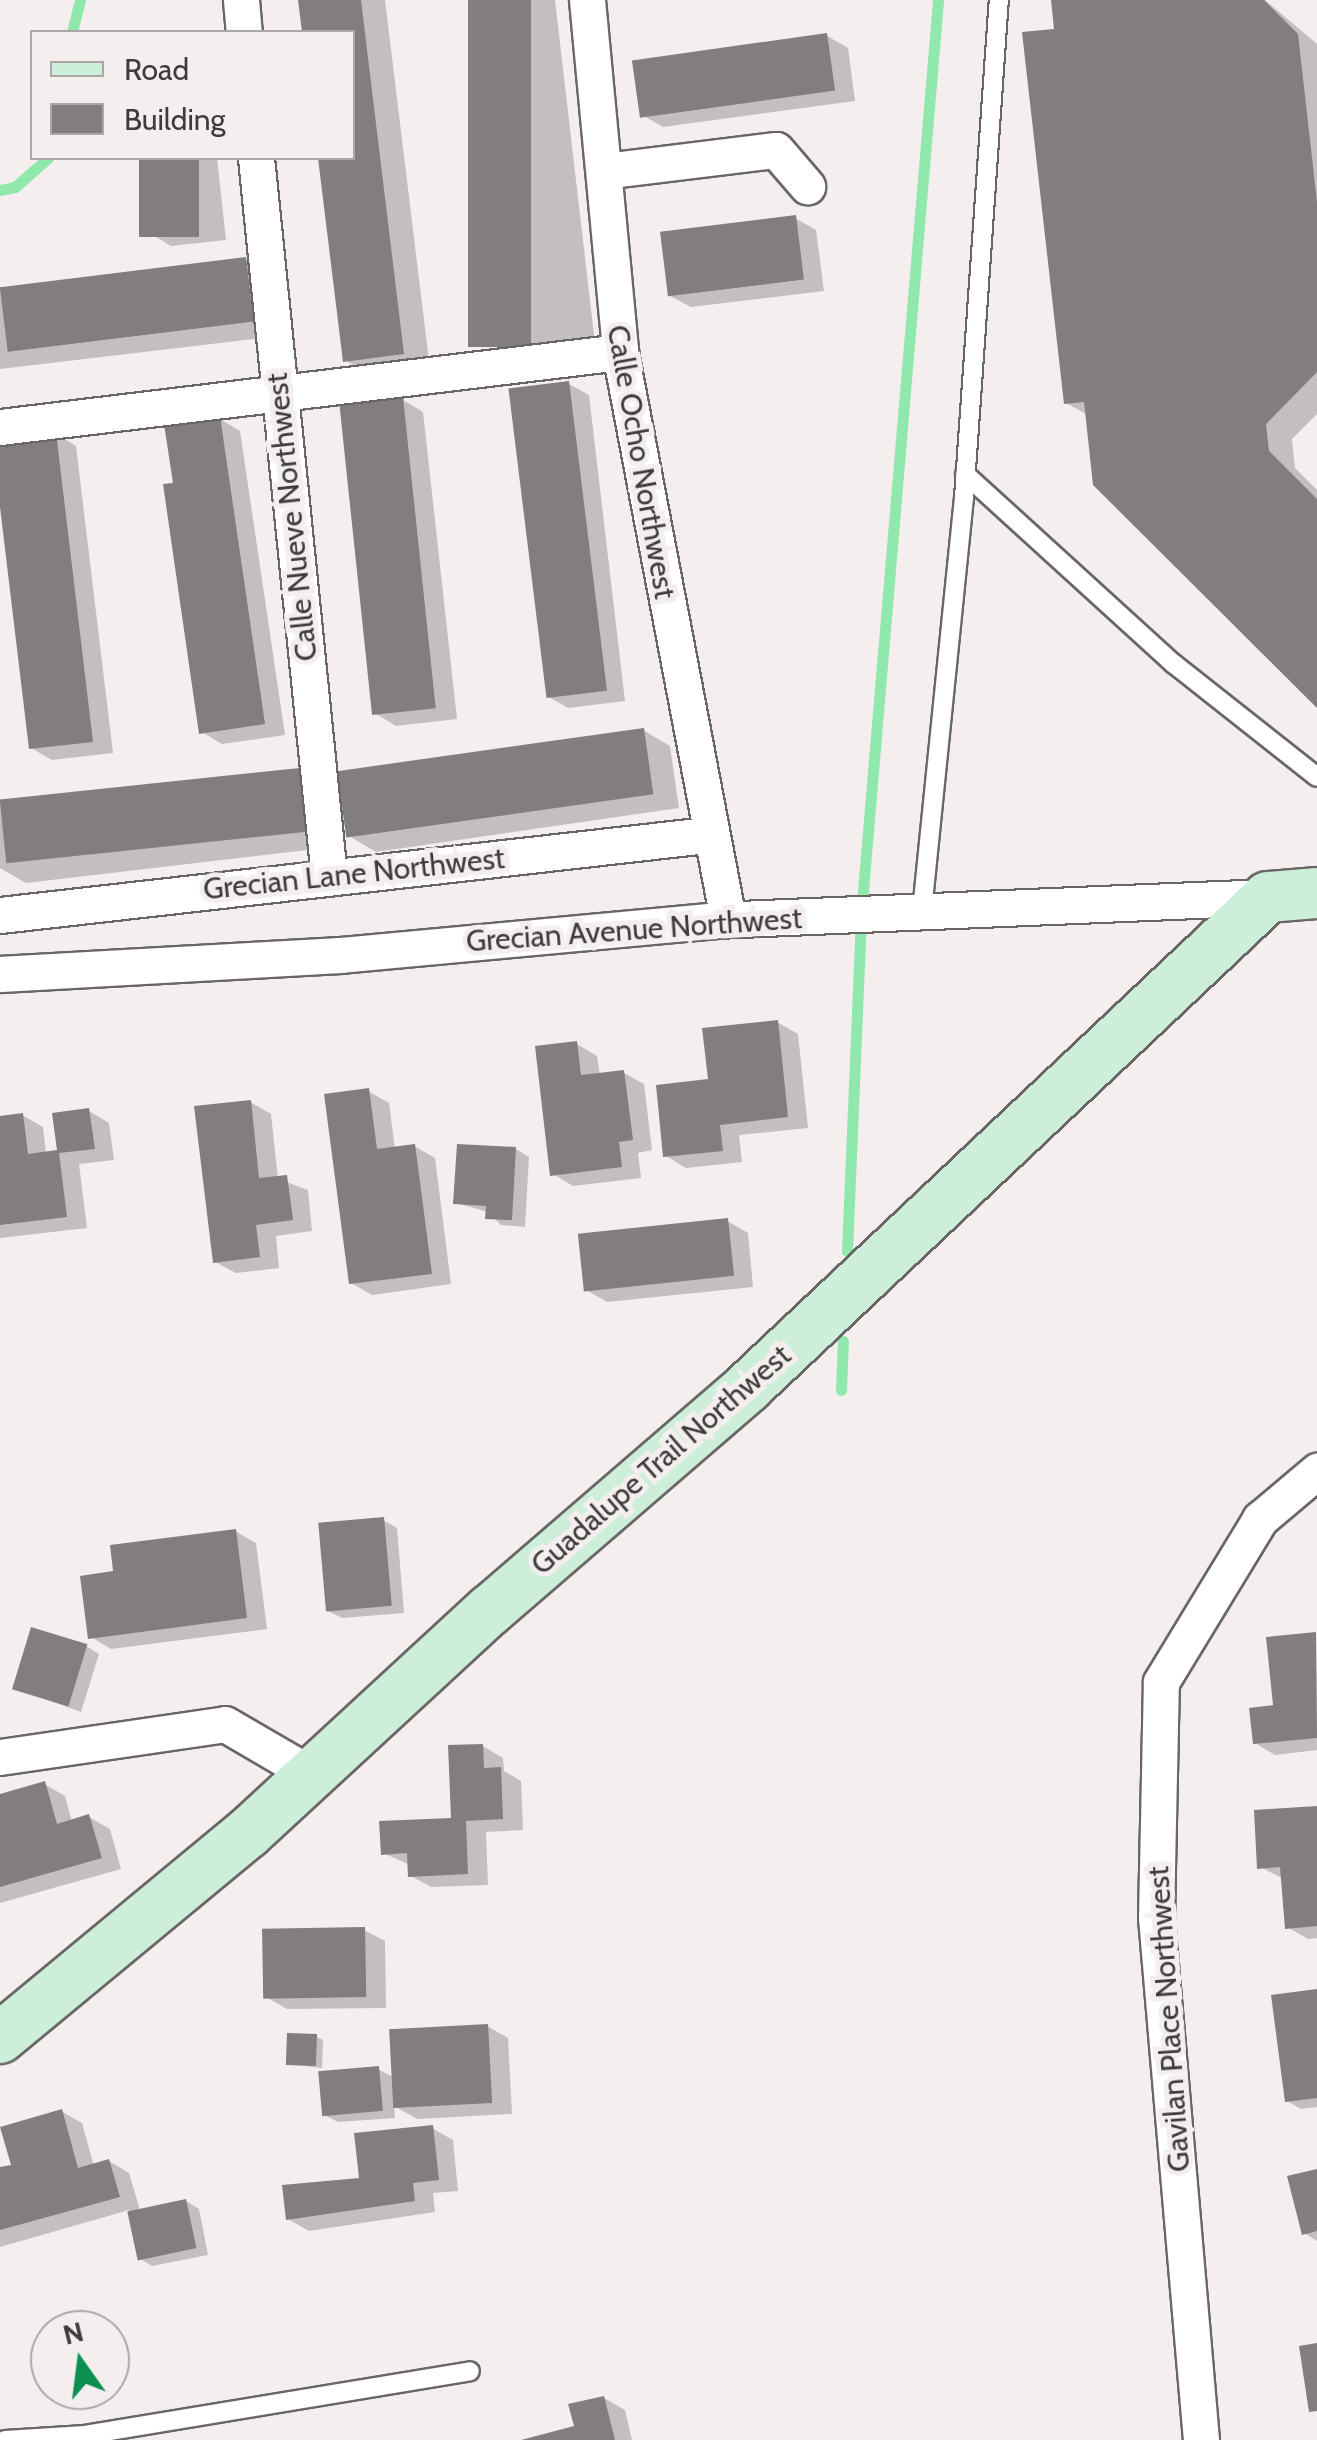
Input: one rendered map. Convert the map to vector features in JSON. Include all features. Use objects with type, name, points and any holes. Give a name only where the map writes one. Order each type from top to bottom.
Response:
[{"type":"street","points":[[241,0],[244,30]]},
{"type":"street","name":"Calle Ocho Northwest","points":[[587,0],[620,352],[707,835],[728,919]]},
{"type":"street","points":[[604,171],[776,150],[807,186]]},
{"type":"street","name":"Calle Nueve Northwest","points":[[256,160],[330,876]]},
{"type":"street","points":[[0,427],[279,398],[620,352]]},
{"type":"street","name":"Grecian Lane Northwest","points":[[0,915],[707,835]]},
{"type":"street","points":[[1268,897],[1317,893]]},
{"type":"street","name":"Grecian Avenue Northwest","points":[[0,974],[340,954],[728,919],[1268,897]]},
{"type":"street","name":"Guadalupe Trail Northwest","points":[[0,2038],[310,1774],[748,1387],[1268,897]]},
{"type":"street","name":"Gavilan Place Northwest","points":[[1201,2440],[1156,1917],[1161,1682],[1260,1519],[1317,1471]]},
{"type":"street","points":[[0,1757],[225,1724],[310,1774]]},
{"type":"lane","points":[[922,911],[965,474],[999,0]]},
{"type":"lane","points":[[965,474],[1174,664],[1317,777]]},
{"type":"lane","points":[[5,2440],[84,2435],[470,2371]]},
{"type":"building","points":[[298,0],[361,0],[404,354],[343,362],[318,160],[355,160],[355,30],[302,30]]},
{"type":"building","points":[[468,0],[531,0],[531,347],[468,347]]},
{"type":"building","points":[[1051,0],[1264,0],[1298,34],[1317,202],[1317,372],[1266,424],[1269,451],[1317,499],[1317,708],[1093,485],[1084,402],[1064,404],[1022,32],[1054,29]]},
{"type":"building","points":[[827,33],[835,90],[640,118],[632,60]]},
{"type":"building","points":[[139,160],[199,160],[199,237],[139,237]]},
{"type":"building","points":[[796,215],[804,280],[668,296],[660,232]]},
{"type":"building","points":[[246,257],[254,322],[8,352],[0,287]]},
{"type":"building","points":[[569,381],[607,691],[546,698],[508,388]]},
{"type":"building","points":[[403,397],[436,708],[372,715],[339,404]]},
{"type":"building","points":[[220,416],[265,724],[199,734],[163,484],[173,483],[164,424]]},
{"type":"building","points":[[56,432],[93,742],[29,749],[0,507],[0,439]]},
{"type":"building","points":[[644,728],[653,794],[346,837],[337,771]]},
{"type":"building","points":[[300,768],[307,832],[6,863],[0,800]]},
{"type":"building","points":[[778,1020],[788,1117],[720,1125],[723,1151],[663,1157],[656,1085],[708,1079],[702,1028]]},
{"type":"building","points":[[577,1041],[581,1075],[624,1070],[633,1140],[619,1142],[622,1167],[550,1176],[535,1046]]},
{"type":"building","points":[[369,1088],[377,1149],[415,1144],[432,1274],[349,1284],[324,1094]]},
{"type":"building","points":[[251,1100],[259,1178],[287,1175],[293,1220],[256,1225],[260,1257],[213,1263],[194,1106]]},
{"type":"building","points":[[89,1108],[95,1149],[59,1153],[67,1217],[0,1225],[0,1116],[23,1113],[28,1154],[57,1150],[52,1113]]},
{"type":"building","points":[[457,1144],[516,1147],[512,1220],[485,1219],[486,1206],[453,1204]]},
{"type":"building","points":[[728,1218],[734,1276],[584,1291],[578,1234]]},
{"type":"building","points":[[384,1517],[392,1606],[326,1611],[318,1523]]},
{"type":"building","points":[[236,1529],[247,1618],[88,1639],[80,1576],[113,1571],[110,1545]]},
{"type":"building","points":[[31,1627],[87,1644],[68,1706],[12,1689]]},
{"type":"building","points":[[1316,1632],[1317,1738],[1253,1744],[1249,1708],[1273,1705],[1266,1637]]},
{"type":"building","points":[[483,1744],[484,1768],[501,1767],[503,1819],[466,1821],[468,1874],[408,1877],[407,1853],[381,1855],[379,1821],[451,1818],[448,1745]]},
{"type":"building","points":[[45,1781],[57,1824],[89,1814],[102,1858],[0,1887],[0,1794]]},
{"type":"building","points":[[1317,1806],[1317,1926],[1285,1929],[1280,1867],[1257,1869],[1254,1810]]},
{"type":"building","points":[[365,1927],[366,1997],[263,1999],[262,1929]]},
{"type":"building","points":[[1317,1989],[1317,2098],[1285,2102],[1271,1995]]},
{"type":"building","points":[[488,2024],[492,2103],[393,2108],[389,2029]]},
{"type":"building","points":[[287,2033],[317,2034],[316,2066],[286,2065]]},
{"type":"building","points":[[379,2066],[383,2111],[322,2116],[318,2071]]},
{"type":"building","points":[[62,2109],[78,2168],[109,2159],[120,2197],[0,2230],[0,2167],[11,2165],[0,2127]]},
{"type":"building","points":[[433,2125],[439,2180],[413,2183],[415,2201],[286,2220],[282,2185],[359,2178],[354,2133]]},
{"type":"building","points":[[1317,2169],[1317,2231],[1302,2235],[1287,2176]]},
{"type":"building","points":[[186,2199],[196,2248],[138,2260],[127,2211]]},
{"type":"building","points":[[1317,2343],[1317,2411],[1309,2412],[1299,2346]]},
{"type":"building","points":[[604,2396],[615,2440],[521,2440],[574,2426],[568,2404]]},
{"type":"waterway","points":[[72,30],[80,0]]},
{"type":"waterway","points":[[847,1251],[861,914],[938,0]]},
{"type":"waterway","points":[[0,190],[15,187],[46,160]]},
{"type":"waterway","points":[[841,1390],[843,1341]]}]
